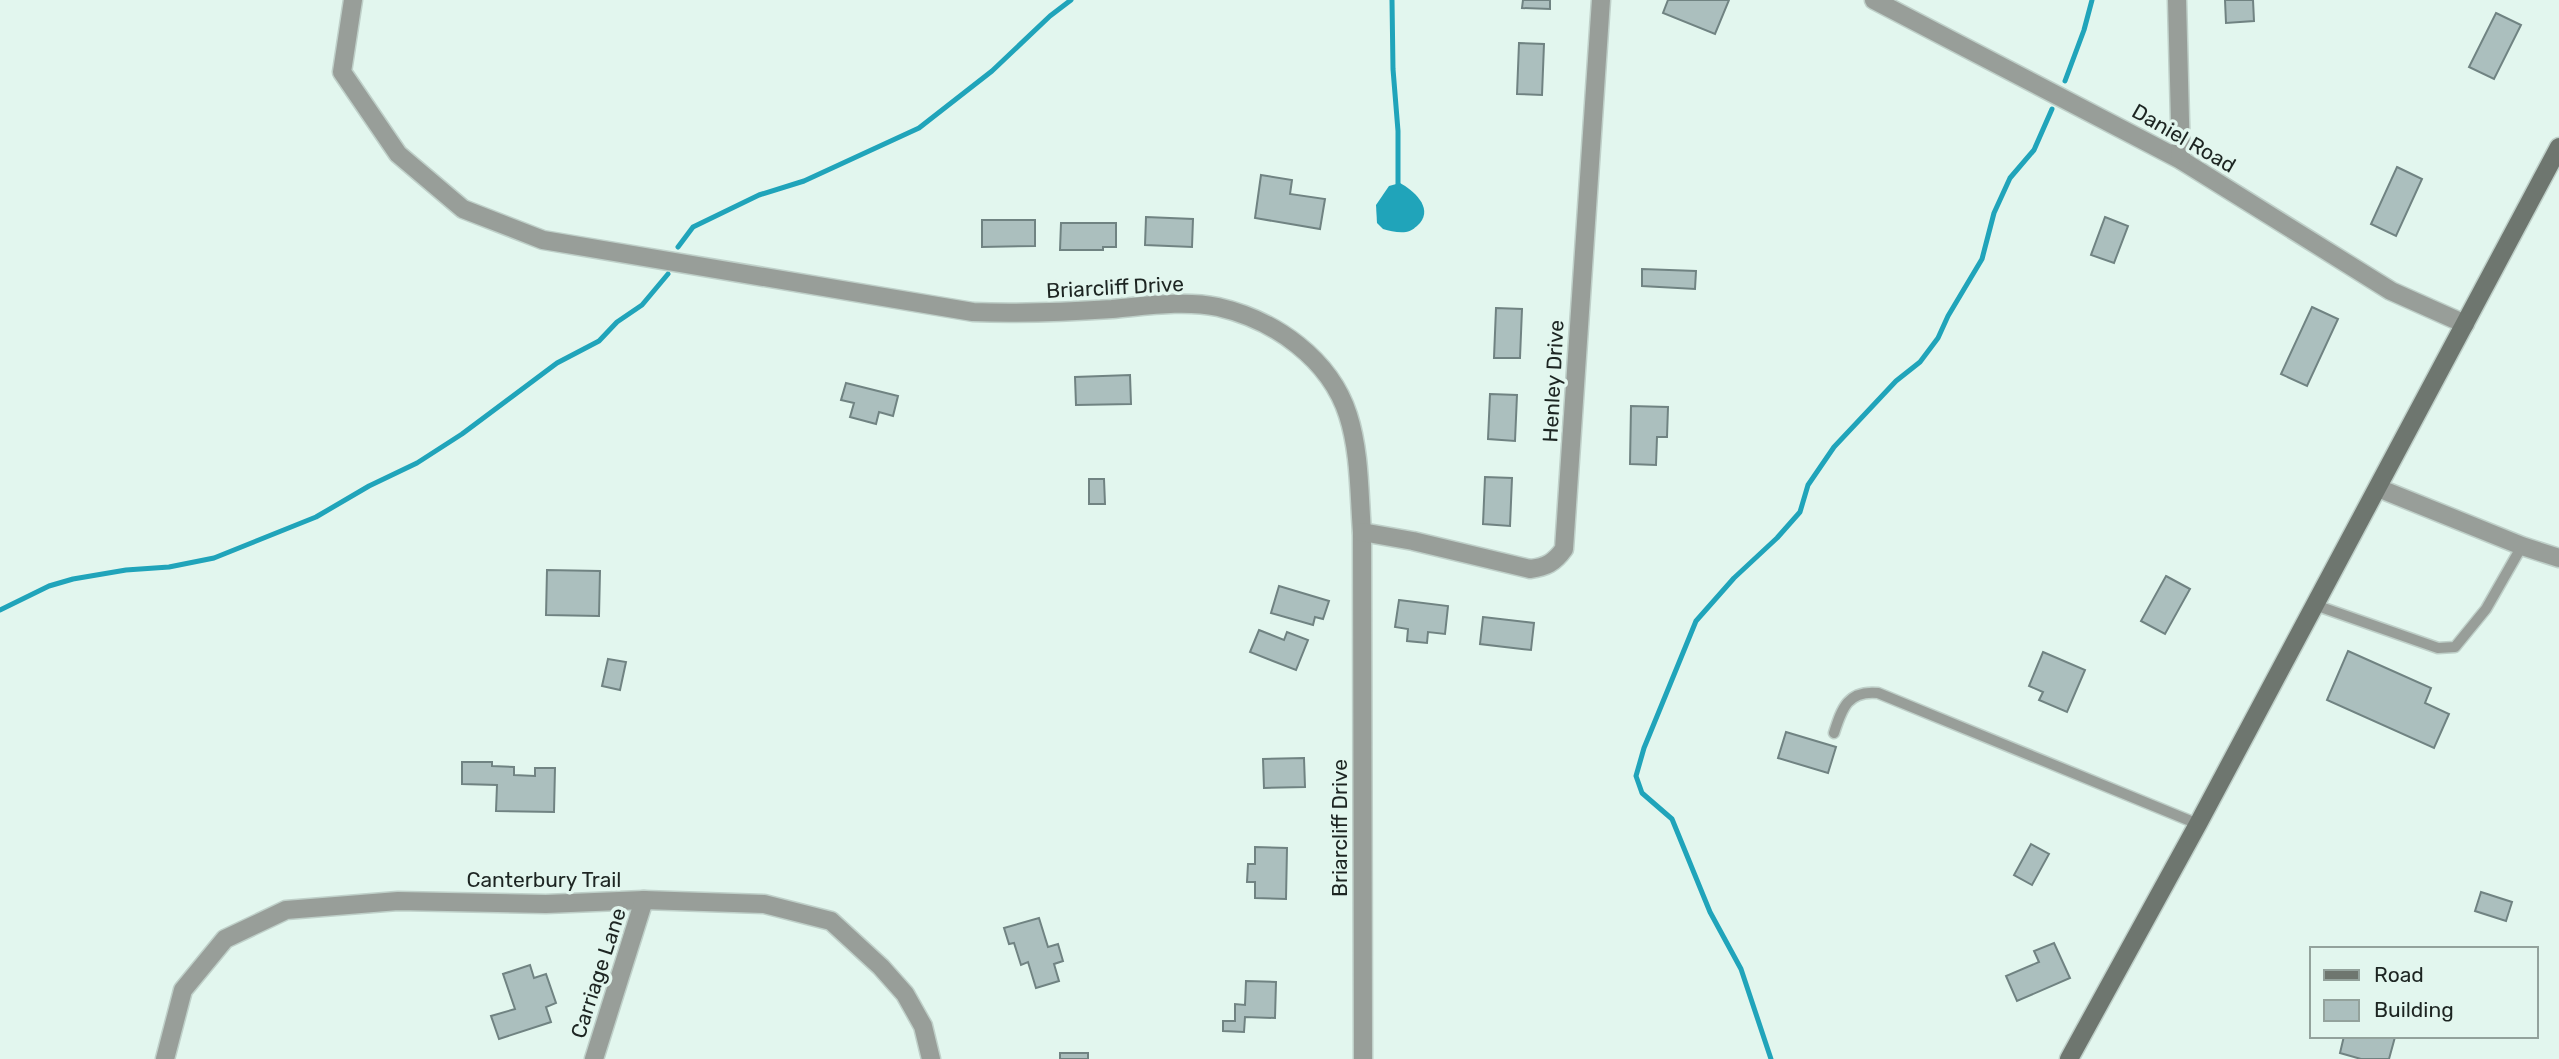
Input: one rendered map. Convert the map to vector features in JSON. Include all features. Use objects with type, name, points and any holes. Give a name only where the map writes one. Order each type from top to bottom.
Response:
[{"type":"main road","points":[[2069,1059],[2198,824],[2559,147]]},
{"type":"street","name":"Briarcliff Drive","points":[[353,0],[342,72],[398,154],[464,209],[543,240],[973,312],[1031,314],[1180,304],[1217,307],[1256,319],[1289,339],[1323,367],[1338,390],[1348,416],[1357,459],[1362,532],[1363,1059]]},
{"type":"street","name":"Henley Drive","points":[[1362,532],[1413,541],[1530,569],[1544,568],[1556,561],[1564,550],[1601,0]]},
{"type":"street","name":"Daniel Road","points":[[1874,0],[2181,160],[2391,291],[2465,324]]},
{"type":"street","points":[[2177,0],[2181,160]]},
{"type":"street","points":[[2378,488],[2522,546],[2559,558]]},
{"type":"street","name":"Canterbury Trail","points":[[165,1059],[183,990],[191,980],[225,940],[286,910],[398,901],[546,904],[644,900],[764,904],[831,921],[881,967],[905,995],[923,1026],[931,1059]]},
{"type":"street","name":"Carriage Lane","points":[[594,1059],[644,900]]},
{"type":"lane","points":[[2315,605],[2438,648],[2455,647],[2486,608],[2522,546]]},
{"type":"lane","points":[[1834,733],[1841,711],[1852,698],[1864,692],[1878,693],[2198,824]]},
{"type":"water","points":[[1400,183],[1420,200],[1424,211],[1420,223],[1406,232],[1383,229],[1377,223],[1376,205],[1389,186]]},
{"type":"building","points":[[1523,0],[1550,0],[1550,9],[1522,8]]},
{"type":"building","points":[[1668,0],[1729,0],[1715,34],[1663,13]]},
{"type":"building","points":[[2225,0],[2253,0],[2254,21],[2226,23]]},
{"type":"building","points":[[2496,13],[2521,25],[2494,79],[2469,67]]},
{"type":"building","points":[[1519,43],[1544,44],[1542,95],[1517,94]]},
{"type":"building","points":[[2397,167],[2422,179],[2396,236],[2371,224]]},
{"type":"building","points":[[1261,175],[1292,180],[1290,194],[1325,199],[1320,229],[1255,218]]},
{"type":"building","points":[[1146,217],[1193,219],[1192,247],[1145,245]]},
{"type":"building","points":[[2105,217],[2128,226],[2114,263],[2091,255]]},
{"type":"building","points":[[982,220],[1035,220],[1035,246],[982,247]]},
{"type":"building","points":[[1061,223],[1116,223],[1116,247],[1103,247],[1103,250],[1060,250]]},
{"type":"building","points":[[1642,269],[1696,271],[1695,289],[1642,286]]},
{"type":"building","points":[[2312,307],[2338,319],[2307,386],[2281,374]]},
{"type":"building","points":[[1496,308],[1522,309],[1520,358],[1494,358]]},
{"type":"building","points":[[1130,375],[1131,404],[1076,405],[1075,377]]},
{"type":"building","points":[[846,383],[898,396],[893,416],[879,412],[876,424],[850,417],[854,403],[841,400]]},
{"type":"building","points":[[1490,394],[1517,395],[1515,441],[1488,439]]},
{"type":"building","points":[[1631,406],[1668,407],[1667,437],[1657,437],[1656,465],[1630,464]]},
{"type":"building","points":[[1485,477],[1512,478],[1510,526],[1483,524]]},
{"type":"building","points":[[1089,479],[1104,479],[1105,504],[1089,504]]},
{"type":"building","points":[[547,570],[600,571],[599,616],[546,615]]},
{"type":"building","points":[[2166,576],[2190,589],[2165,634],[2141,621]]},
{"type":"building","points":[[1279,586],[1329,601],[1323,619],[1315,617],[1313,625],[1271,613]]},
{"type":"building","points":[[1399,600],[1448,606],[1445,634],[1428,632],[1427,643],[1407,641],[1408,629],[1395,627]]},
{"type":"building","points":[[1483,617],[1534,623],[1531,650],[1480,644]]},
{"type":"building","points":[[1259,630],[1284,640],[1287,632],[1308,640],[1296,670],[1250,652]]},
{"type":"building","points":[[2348,651],[2431,688],[2425,703],[2449,714],[2434,748],[2327,700]]},
{"type":"building","points":[[2043,652],[2085,670],[2067,712],[2039,700],[2043,692],[2029,686]]},
{"type":"building","points":[[608,659],[626,662],[620,690],[602,686]]},
{"type":"building","points":[[1786,732],[1836,747],[1828,773],[1778,758]]},
{"type":"building","points":[[1304,758],[1305,787],[1264,788],[1263,759]]},
{"type":"building","points":[[462,762],[492,762],[492,766],[514,767],[514,775],[535,776],[535,768],[555,768],[554,812],[496,811],[497,785],[462,784]]},
{"type":"building","points":[[2031,844],[2049,854],[2032,885],[2014,875]]},
{"type":"building","points":[[1255,847],[1287,848],[1286,899],[1255,898],[1255,882],[1247,882],[1248,864],[1255,864]]},
{"type":"building","points":[[2481,892],[2512,902],[2506,921],[2475,911]]},
{"type":"building","points":[[1039,918],[1048,947],[1058,944],[1063,961],[1054,964],[1059,981],[1036,988],[1028,962],[1021,965],[1014,943],[1009,944],[1004,928]]},
{"type":"building","points":[[2054,943],[2070,978],[2017,1001],[2006,976],[2039,962],[2034,951]]},
{"type":"building","points":[[530,965],[534,978],[546,974],[556,1003],[546,1007],[551,1022],[499,1039],[491,1016],[515,1009],[503,974]]},
{"type":"building","points":[[1246,981],[1276,982],[1275,1018],[1245,1017],[1244,1032],[1223,1031],[1223,1021],[1235,1021],[1235,1004],[1245,1005]]},
{"type":"building","points":[[2344,1038],[2395,1038],[2389,1059],[2361,1059],[2340,1053]]},
{"type":"building","points":[[1060,1053],[1088,1053],[1088,1059],[1060,1059]]},
{"type":"waterway","points":[[678,247],[693,227],[759,195],[804,181],[919,128],[992,71],[1050,16],[1071,0]]},
{"type":"waterway","points":[[1392,0],[1398,187]]},
{"type":"waterway","points":[[2065,81],[2092,0]]},
{"type":"waterway","points":[[1771,1059],[1741,969],[1710,912],[1672,819],[1642,793],[1636,776],[1644,748],[1696,621],[1734,578],[1777,538],[1800,512],[1808,485],[1834,447],[1896,381],[1920,362],[1938,338],[1982,259],[1994,213],[2010,178],[2034,150],[2052,109]]},
{"type":"waterway","points":[[0,610],[49,586],[73,579],[126,570],[169,567],[214,558],[316,517],[369,486],[417,463],[462,434],[557,363],[599,341],[617,322],[642,305],[668,274]]}]
